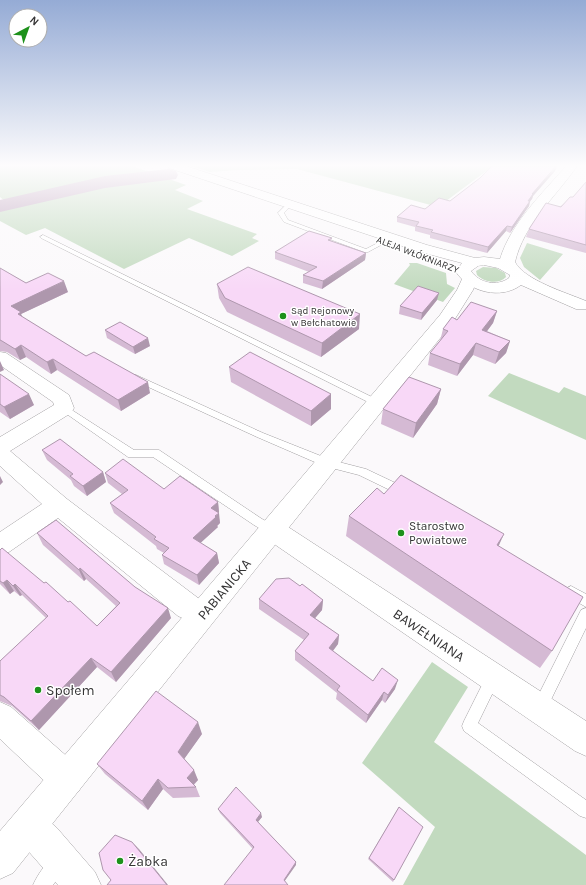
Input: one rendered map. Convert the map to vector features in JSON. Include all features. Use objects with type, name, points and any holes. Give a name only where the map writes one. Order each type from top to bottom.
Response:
[{"type":"main road","name":"ALEJA WŁÓKNIARZY","points":[[295,207],[388,239],[441,262],[473,269]]},
{"type":"main road","name":"PABIANICKA","points":[[0,860],[448,318],[465,290],[473,269],[490,258],[526,223],[539,207]]},
{"type":"main road","name":"PABIANICKA","points":[[448,318],[478,295],[507,279],[507,262],[510,250],[526,223]]},
{"type":"main road","points":[[507,279],[483,285],[473,269],[498,263],[507,279],[520,288],[584,305]]},
{"type":"street","points":[[0,357],[62,399],[64,408],[0,448]]},
{"type":"street","points":[[0,454],[58,504],[188,607],[202,614]]},
{"type":"street","points":[[0,545],[58,504]]},
{"type":"street","name":"BAWEŁNIANA","points":[[273,530],[586,740]]},
{"type":"street","points":[[0,718],[67,779]]},
{"type":"street","points":[[28,826],[61,877]]},
{"type":"lane","points":[[286,207],[281,213],[282,218],[286,221],[366,251],[388,239]]},
{"type":"lane","points":[[43,237],[377,403]]},
{"type":"lane","points":[[128,373],[179,399],[328,463],[362,472],[393,485],[413,497]]},
{"type":"lane","points":[[64,408],[132,454],[155,453],[258,522],[273,530]]},
{"type":"lane","points":[[559,585],[586,601]]},
{"type":"lane","points":[[539,709],[586,614]]},
{"type":"lane","points":[[493,678],[469,726],[586,810]]},
{"type":"green space","points":[[0,207],[190,207],[187,209],[257,234],[252,238],[259,241],[232,256],[189,238],[124,269],[45,228],[26,235],[0,221]]},
{"type":"green space","points":[[527,243],[563,254],[540,280],[524,267],[520,258]]},
{"type":"green space","points":[[409,263],[417,263],[446,273],[447,284],[455,288],[443,302],[394,284],[410,265]]},
{"type":"green space","points":[[483,267],[496,268],[505,273],[506,277],[495,282],[487,281],[477,275],[476,271]]},
{"type":"green space","points":[[509,373],[559,393],[564,387],[586,396],[586,440],[488,396]]},
{"type":"green space","points":[[432,662],[468,687],[434,742],[586,855],[586,885],[403,885],[435,827],[362,763]]},
{"type":"building","points":[[408,207],[425,209],[427,207],[526,207],[512,227],[507,226],[488,247],[431,232],[433,230],[416,226],[419,222],[397,217]]},
{"type":"building","points":[[543,207],[586,207],[586,245],[529,229]]},
{"type":"building","points":[[309,231],[332,238],[328,240],[366,253],[323,281],[303,275],[317,267],[275,252]]},
{"type":"building","points":[[248,267],[360,314],[322,343],[225,298],[217,284]]},
{"type":"building","points":[[0,268],[26,283],[48,273],[64,281],[11,306],[21,312],[18,314],[86,356],[94,352],[148,382],[118,400],[53,359],[47,362],[21,345],[15,349],[0,340]]},
{"type":"building","points":[[418,286],[439,293],[422,313],[400,306]]},
{"type":"building","points":[[471,302],[497,311],[482,330],[510,341],[499,352],[476,343],[460,364],[430,353],[448,331],[443,329],[452,317],[457,320]]},
{"type":"building","points":[[120,322],[148,338],[133,347],[105,330]]},
{"type":"building","points":[[250,352],[331,394],[311,411],[229,367]]},
{"type":"building","points":[[0,374],[29,394],[4,407],[0,404]]},
{"type":"building","points":[[409,377],[441,389],[416,423],[383,409]]},
{"type":"building","points":[[60,439],[103,472],[83,486],[70,476],[73,474],[42,450]]},
{"type":"building","points":[[123,459],[164,489],[180,476],[218,502],[211,508],[219,513],[193,538],[217,553],[197,575],[162,555],[169,548],[154,539],[156,537],[110,503],[128,490],[105,473]]},
{"type":"building","points":[[401,475],[504,534],[497,545],[583,597],[552,651],[349,516],[377,488],[384,494]]},
{"type":"building","points":[[56,520],[135,587],[168,608],[111,672],[91,658],[31,721],[0,695],[0,661],[48,616],[15,584],[13,586],[7,580],[3,583],[0,581],[0,550],[2,548],[44,583],[46,582],[68,602],[70,601],[97,626],[120,603],[80,568],[79,570],[37,533]]},
{"type":"building","points":[[289,578],[300,586],[302,584],[323,600],[310,615],[339,635],[329,648],[373,681],[382,668],[398,680],[388,695],[384,692],[368,715],[337,690],[340,686],[295,651],[309,634],[259,599],[276,579]]},
{"type":"building","points":[[156,691],[198,722],[178,752],[194,770],[187,778],[196,787],[168,788],[158,779],[142,801],[97,764]]},
{"type":"building","points":[[236,787],[261,813],[256,820],[296,862],[284,880],[288,885],[224,885],[254,847],[218,809]]},
{"type":"building","points":[[399,807],[423,827],[394,880],[369,858]]},
{"type":"building","points":[[115,835],[132,842],[167,885],[107,885],[111,880],[103,870],[99,853]]},
{"type":"place","name":"Sąd Rejonowy w Bełchatowie","points":[[283,316]]},
{"type":"place","name":"Starostwo Powiatowe","points":[[401,533]]},
{"type":"place","name":"Społem","points":[[38,690]]},
{"type":"place","name":"Żabka","points":[[120,861]]}]
